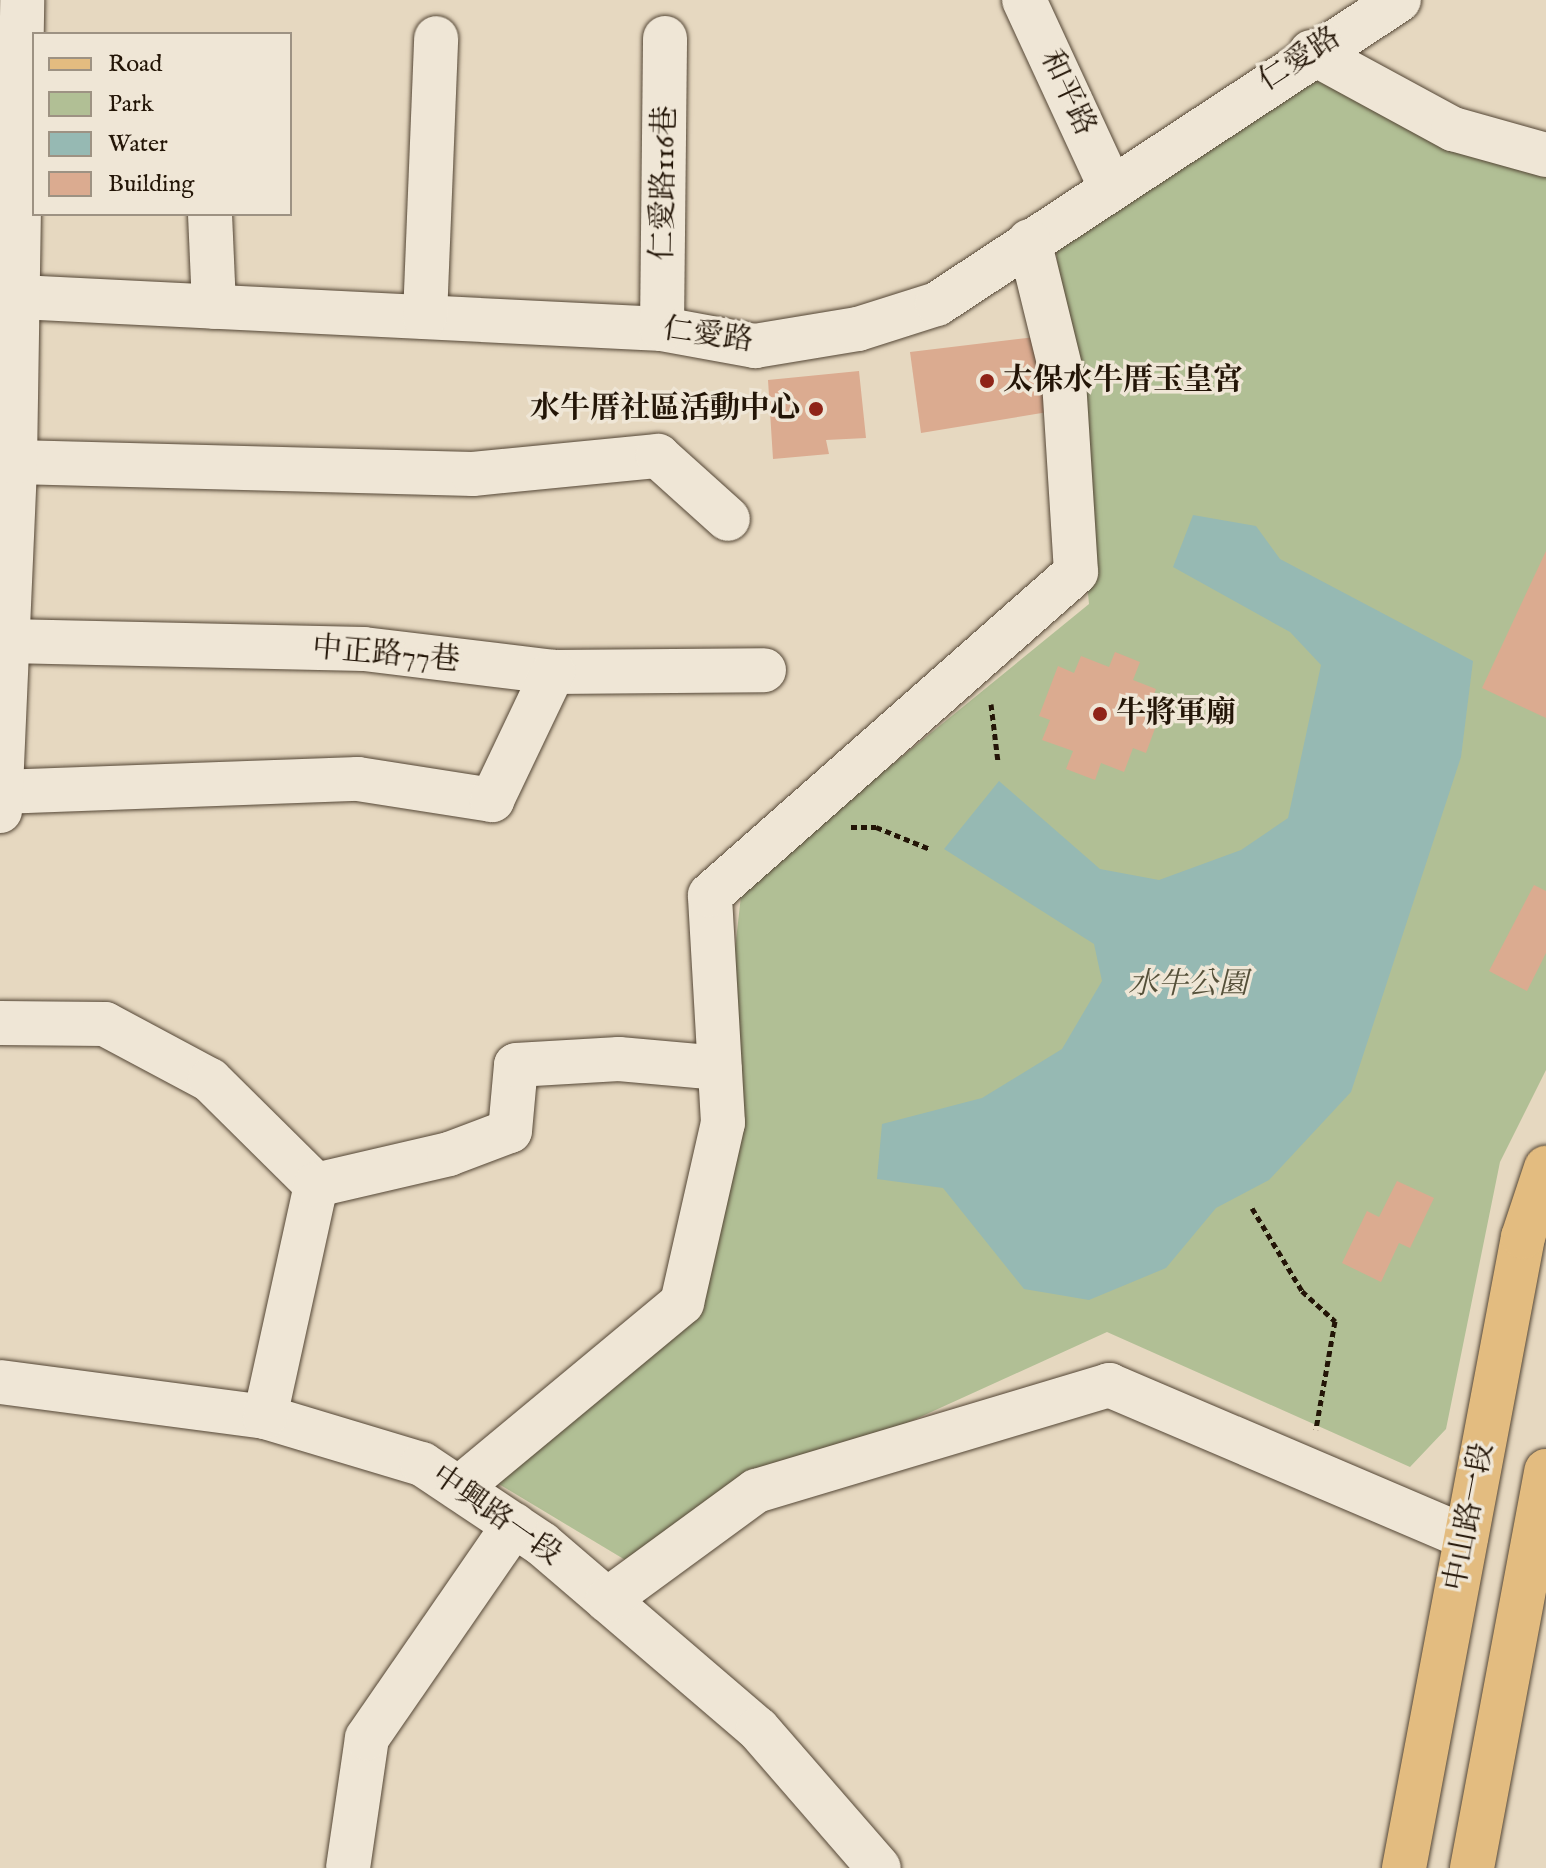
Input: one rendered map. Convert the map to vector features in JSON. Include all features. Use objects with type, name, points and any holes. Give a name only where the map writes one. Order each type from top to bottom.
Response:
[{"type":"main road","name":"中山路一段","points":[[1404,1868],[1523,1237],[1546,1168]]},
{"type":"main road","points":[[1472,1868],[1546,1471]]},
{"type":"street","points":[[0,811],[15,462],[9,292],[22,0]]},
{"type":"street","name":"和平路","points":[[1024,0],[1110,186]]},
{"type":"street","name":"仁愛路","points":[[9,292],[214,307],[662,329],[755,346],[858,329],[937,304],[1311,52],[1399,0]]},
{"type":"street","points":[[425,317],[436,38]]},
{"type":"street","name":"仁愛路116巷","points":[[662,329],[665,38]]},
{"type":"street","points":[[1311,52],[1453,129],[1546,155]]},
{"type":"street","points":[[210,216],[214,307]]},
{"type":"street","points":[[459,1488],[682,1303],[723,1123],[710,895],[1076,572],[1064,383],[1029,241]]},
{"type":"street","points":[[15,462],[473,474],[658,456],[728,519]]},
{"type":"street","name":"中正路77巷","points":[[7,641],[364,649],[553,672],[764,670]]},
{"type":"street","points":[[0,792],[358,779],[492,800],[553,672]]},
{"type":"street","points":[[0,1023],[105,1024],[210,1080],[316,1185]]},
{"type":"street","points":[[316,1185],[449,1154],[510,1131],[516,1065],[619,1059],[720,1068]]},
{"type":"street","points":[[265,1417],[316,1185]]},
{"type":"street","name":"中興路一段","points":[[0,1382],[265,1417],[422,1464],[514,1525],[758,1729],[879,1868]]},
{"type":"street","points":[[607,1600],[756,1491],[1109,1385],[1466,1537]]},
{"type":"street","points":[[348,1868],[367,1738],[514,1525]]},
{"type":"path","points":[[985,653],[998,762]]},
{"type":"path","points":[[791,825],[876,827],[930,849]]},
{"type":"path","points":[[1252,1208],[1302,1291],[1335,1321],[1305,1469]]},
{"type":"green space","name":"水牛公園","points":[[1311,52],[1546,175],[1546,1070],[1500,1162],[1446,1429],[1410,1467],[1107,1332],[742,1498],[652,1576],[497,1483],[695,1305],[742,887],[1089,604],[1056,250]]},
{"type":"water","points":[[1193,515],[1256,526],[1280,559],[1473,661],[1461,757],[1351,1092],[1269,1180],[1216,1208],[1166,1268],[1089,1300],[1024,1289],[943,1188],[877,1179],[882,1124],[982,1098],[1062,1049],[1102,981],[1094,944],[944,849],[999,781],[1100,869],[1159,880],[1241,850],[1288,818],[1321,665],[1290,632],[1173,567]]},
{"type":"building","name":"太保水牛厝玉皇宮","points":[[1052,335],[1066,409],[921,433],[910,352]]},
{"type":"building","name":"水牛厝社區活動中心","points":[[859,371],[866,438],[826,440],[829,454],[773,459],[768,380]]},
{"type":"building","points":[[1546,551],[1546,718],[1482,688]]},
{"type":"building","name":"牛將軍廟","points":[[1115,652],[1140,662],[1133,680],[1156,689],[1149,708],[1161,712],[1146,753],[1133,748],[1124,772],[1101,763],[1095,780],[1066,769],[1073,751],[1042,740],[1050,720],[1039,716],[1058,666],[1074,673],[1081,656],[1109,667]]},
{"type":"building","points":[[1534,885],[1546,891],[1546,953],[1527,991],[1489,971]]},
{"type":"building","points":[[1397,1181],[1434,1198],[1410,1248],[1399,1243],[1381,1282],[1342,1263],[1367,1211],[1379,1217]]},
{"type":"place","name":"太保水牛厝玉皇宮","points":[[987,381]]},
{"type":"place","name":"水牛厝社區活動中心","points":[[816,409]]},
{"type":"place","name":"牛將軍廟","points":[[1100,714]]}]
